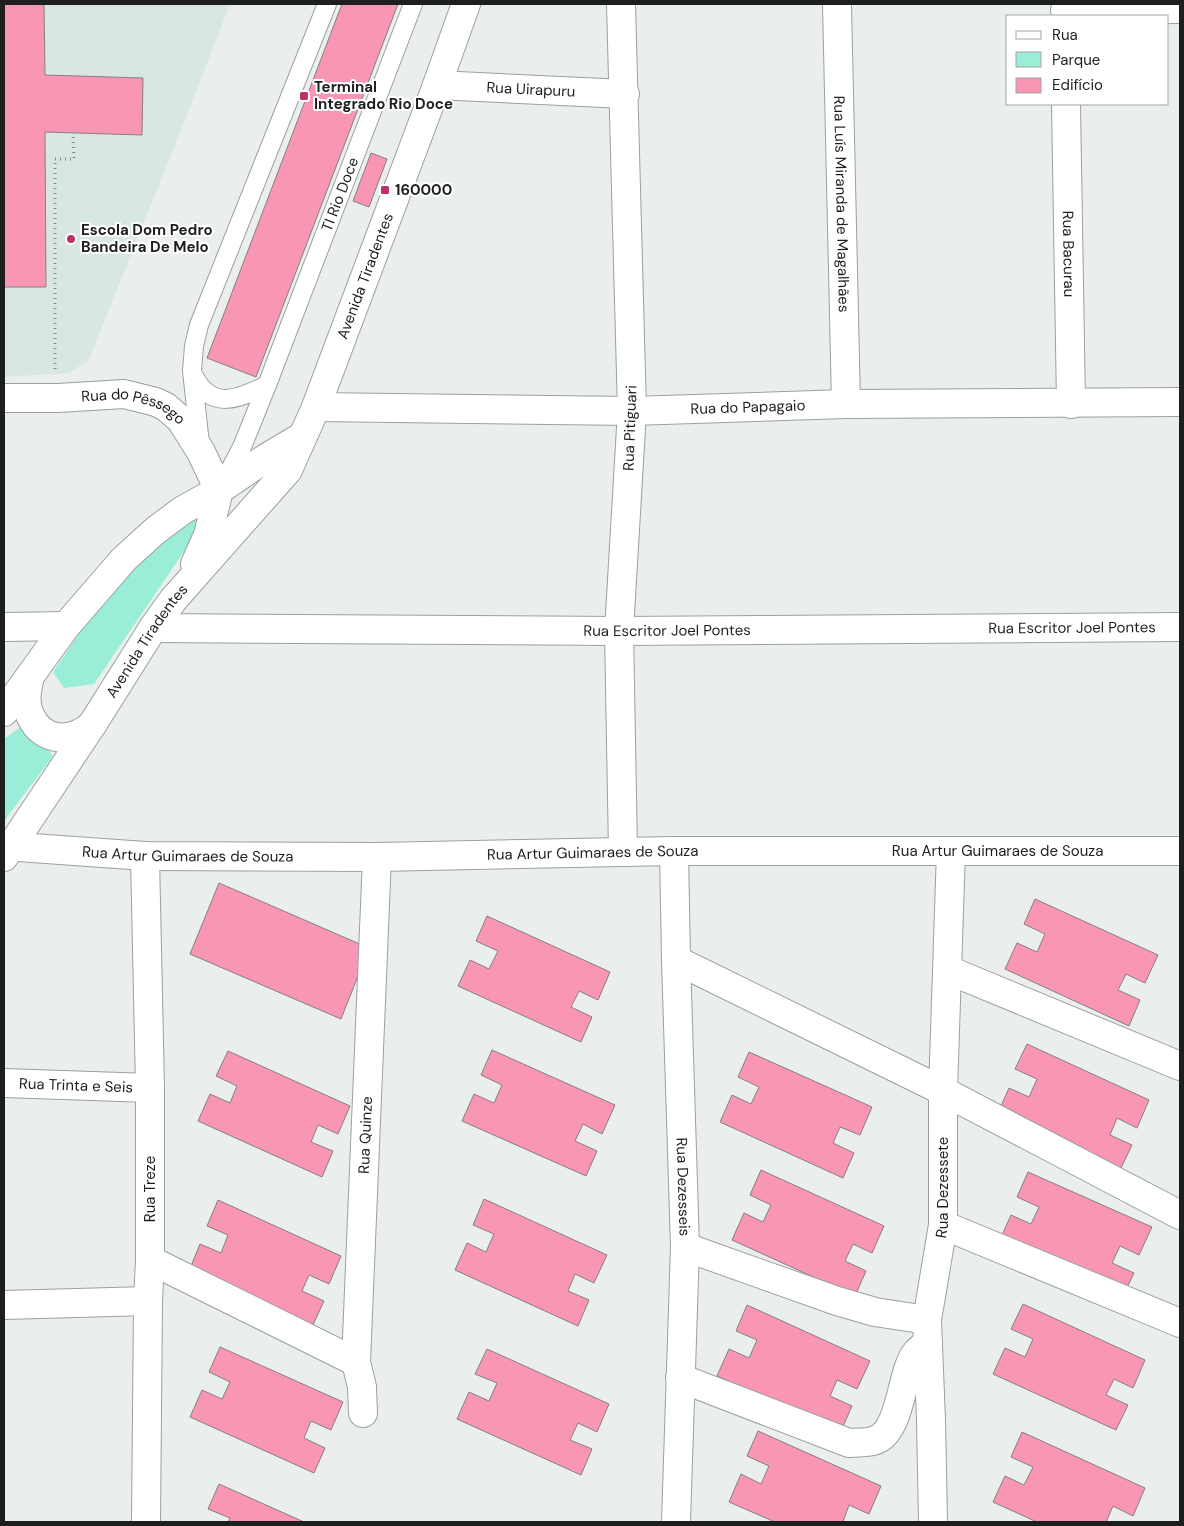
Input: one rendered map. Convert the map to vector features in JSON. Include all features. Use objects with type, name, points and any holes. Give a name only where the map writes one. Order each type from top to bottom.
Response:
[{"type":"street","name":"Avenida Tiradentes","points":[[6,850],[92,725],[153,628],[173,600],[288,470],[316,408],[466,4]]},
{"type":"street","name":"Rua Pitiguari","points":[[621,4],[625,94],[632,411],[619,631],[623,852]]},
{"type":"street","name":"Rua Luís Miranda de Magalhães","points":[[837,4],[846,404]]},
{"type":"street","points":[[1065,10],[1180,9]]},
{"type":"street","name":"Rua Uirapuru","points":[[437,85],[625,94]]},
{"type":"street","name":"Rua Bacurau","points":[[1066,105],[1071,404]]},
{"type":"street","name":"Rua do Pêssego","points":[[4,398],[58,398],[124,394],[166,406],[181,420],[201,452],[219,490]]},
{"type":"street","name":"Rua do Papagaio","points":[[316,408],[632,411],[846,404],[1180,402]]},
{"type":"street","points":[[4,712],[66,626],[124,559],[156,530],[183,510],[219,490],[266,458],[303,436]]},
{"type":"street","points":[[173,600],[191,571],[208,535],[219,490]]},
{"type":"street","points":[[4,627],[66,626]]},
{"type":"street","name":"Rua Escritor Joel Pontes","points":[[153,628],[619,631],[1180,627]]},
{"type":"street","points":[[30,676],[27,703],[29,715],[36,725],[45,732],[64,738],[84,732],[92,725]]},
{"type":"street","name":"Rua Artur Guimaraes de Souza","points":[[6,850],[145,856],[377,856],[674,851],[1180,850]]},
{"type":"street","name":"Rua Dezesseis","points":[[674,851],[685,1248],[676,1522]]},
{"type":"street","name":"Rua Dezessete","points":[[932,1522],[931,1420],[927,1331],[943,1225],[943,1091],[951,851]]},
{"type":"street","name":"Rua Treze","points":[[145,856],[150,1088],[150,1260],[146,1522]]},
{"type":"street","name":"Rua Quinze","points":[[363,1413],[362,1387],[356,1362],[377,856]]},
{"type":"street","points":[[676,960],[943,1091],[1180,1215]]},
{"type":"street","points":[[948,970],[1180,1066]]},
{"type":"street","name":"Rua Trinta e Seis","points":[[4,1083],[150,1088]]},
{"type":"street","points":[[943,1225],[1180,1323]]},
{"type":"street","points":[[680,1378],[849,1443],[874,1441],[886,1432],[894,1420],[909,1366],[927,1331],[685,1248]]},
{"type":"street","points":[[150,1260],[356,1362]]},
{"type":"street","points":[[4,1305],[148,1301]]},
{"type":"lane","points":[[201,452],[192,371],[194,346],[199,325],[326,4]]},
{"type":"lane","name":"TI Rio Doce","points":[[219,490],[242,447],[267,385],[413,4]]},
{"type":"lane","points":[[192,371],[198,384],[206,393],[223,400],[244,395],[267,385]]},
{"type":"path","points":[[58,398],[55,374],[55,159],[74,159],[73,133]]},
{"type":"shaded area","name":"Escola Dom Pedro Bandeira De Melo","points":[[4,4],[230,4],[89,360],[69,373],[4,377]]},
{"type":"green space","points":[[214,507],[94,684],[64,688],[53,672],[141,544]]},
{"type":"green space","points":[[26,723],[53,756],[4,821],[4,739]]},
{"type":"building","points":[[4,4],[44,4],[45,75],[143,78],[142,135],[45,132],[46,287],[4,287]]},
{"type":"building","points":[[342,4],[398,4],[256,377],[207,358]]},
{"type":"building","points":[[371,153],[387,159],[369,207],[353,201]]},
{"type":"building","points":[[219,883],[369,948],[341,1019],[190,954]]},
{"type":"building","points":[[1035,899],[1158,955],[1145,983],[1126,974],[1118,990],[1140,1000],[1129,1026],[1005,969],[1017,943],[1037,952],[1045,934],[1024,924]]},
{"type":"building","points":[[487,916],[610,972],[598,1000],[579,991],[571,1007],[592,1017],[581,1042],[458,986],[470,960],[489,969],[498,951],[476,941]]},
{"type":"building","points":[[1027,1044],[1149,1100],[1137,1128],[1117,1118],[1110,1135],[1132,1145],[1120,1170],[997,1115],[1009,1088],[1029,1097],[1037,1079],[1015,1069]]},
{"type":"building","points":[[492,1050],[615,1105],[602,1134],[583,1124],[575,1141],[597,1151],[586,1176],[462,1121],[474,1094],[494,1103],[502,1085],[481,1075]]},
{"type":"building","points":[[228,1051],[350,1106],[338,1134],[318,1125],[311,1142],[333,1151],[322,1177],[198,1121],[210,1094],[230,1103],[237,1086],[216,1076]]},
{"type":"building","points":[[749,1052],[872,1107],[860,1135],[840,1127],[833,1143],[854,1153],[843,1178],[720,1122],[732,1095],[751,1104],[759,1087],[738,1077]]},
{"type":"building","points":[[761,1170],[884,1226],[872,1253],[853,1244],[845,1261],[866,1271],[855,1296],[732,1240],[744,1213],[763,1222],[771,1205],[750,1195]]},
{"type":"building","points":[[1028,1172],[1152,1227],[1139,1255],[1120,1246],[1112,1263],[1134,1273],[1122,1298],[999,1242],[1011,1215],[1031,1224],[1039,1207],[1017,1197]]},
{"type":"building","points":[[484,1199],[607,1255],[594,1283],[575,1274],[568,1291],[589,1300],[578,1326],[455,1270],[467,1243],[486,1252],[494,1234],[473,1225]]},
{"type":"building","points":[[218,1200],[341,1256],[329,1284],[309,1275],[302,1291],[324,1301],[312,1327],[189,1271],[200,1244],[221,1253],[228,1235],[207,1226]]},
{"type":"building","points":[[1023,1304],[1145,1360],[1133,1388],[1114,1379],[1106,1395],[1128,1405],[1116,1430],[993,1374],[1005,1348],[1025,1357],[1033,1339],[1011,1329]]},
{"type":"building","points":[[747,1305],[870,1361],[857,1389],[837,1380],[830,1396],[852,1406],[841,1431],[717,1376],[729,1349],[749,1358],[757,1340],[736,1331]]},
{"type":"building","points":[[220,1347],[343,1402],[331,1430],[311,1421],[304,1438],[325,1448],[314,1473],[190,1417],[202,1390],[222,1399],[230,1382],[209,1372]]},
{"type":"building","points":[[487,1349],[609,1404],[597,1432],[578,1423],[570,1440],[592,1449],[581,1475],[457,1419],[469,1392],[489,1401],[497,1383],[475,1374]]},
{"type":"building","points":[[758,1431],[881,1486],[869,1514],[849,1505],[843,1522],[775,1522],[729,1502],[741,1474],[761,1484],[769,1466],[747,1456]]},
{"type":"building","points":[[1022,1432],[1145,1488],[1133,1516],[1113,1506],[1106,1522],[1037,1522],[993,1502],[1005,1476],[1024,1485],[1033,1467],[1011,1457]]},
{"type":"building","points":[[219,1484],[304,1522],[228,1522],[230,1518],[208,1509]]},
{"type":"place","name":"Terminal Integrado Rio Doce","points":[[304,96]]},
{"type":"place","name":"160000","points":[[385,190]]},
{"type":"place","name":"Escola Dom Pedro Bandeira De Melo","points":[[71,239]]}]
